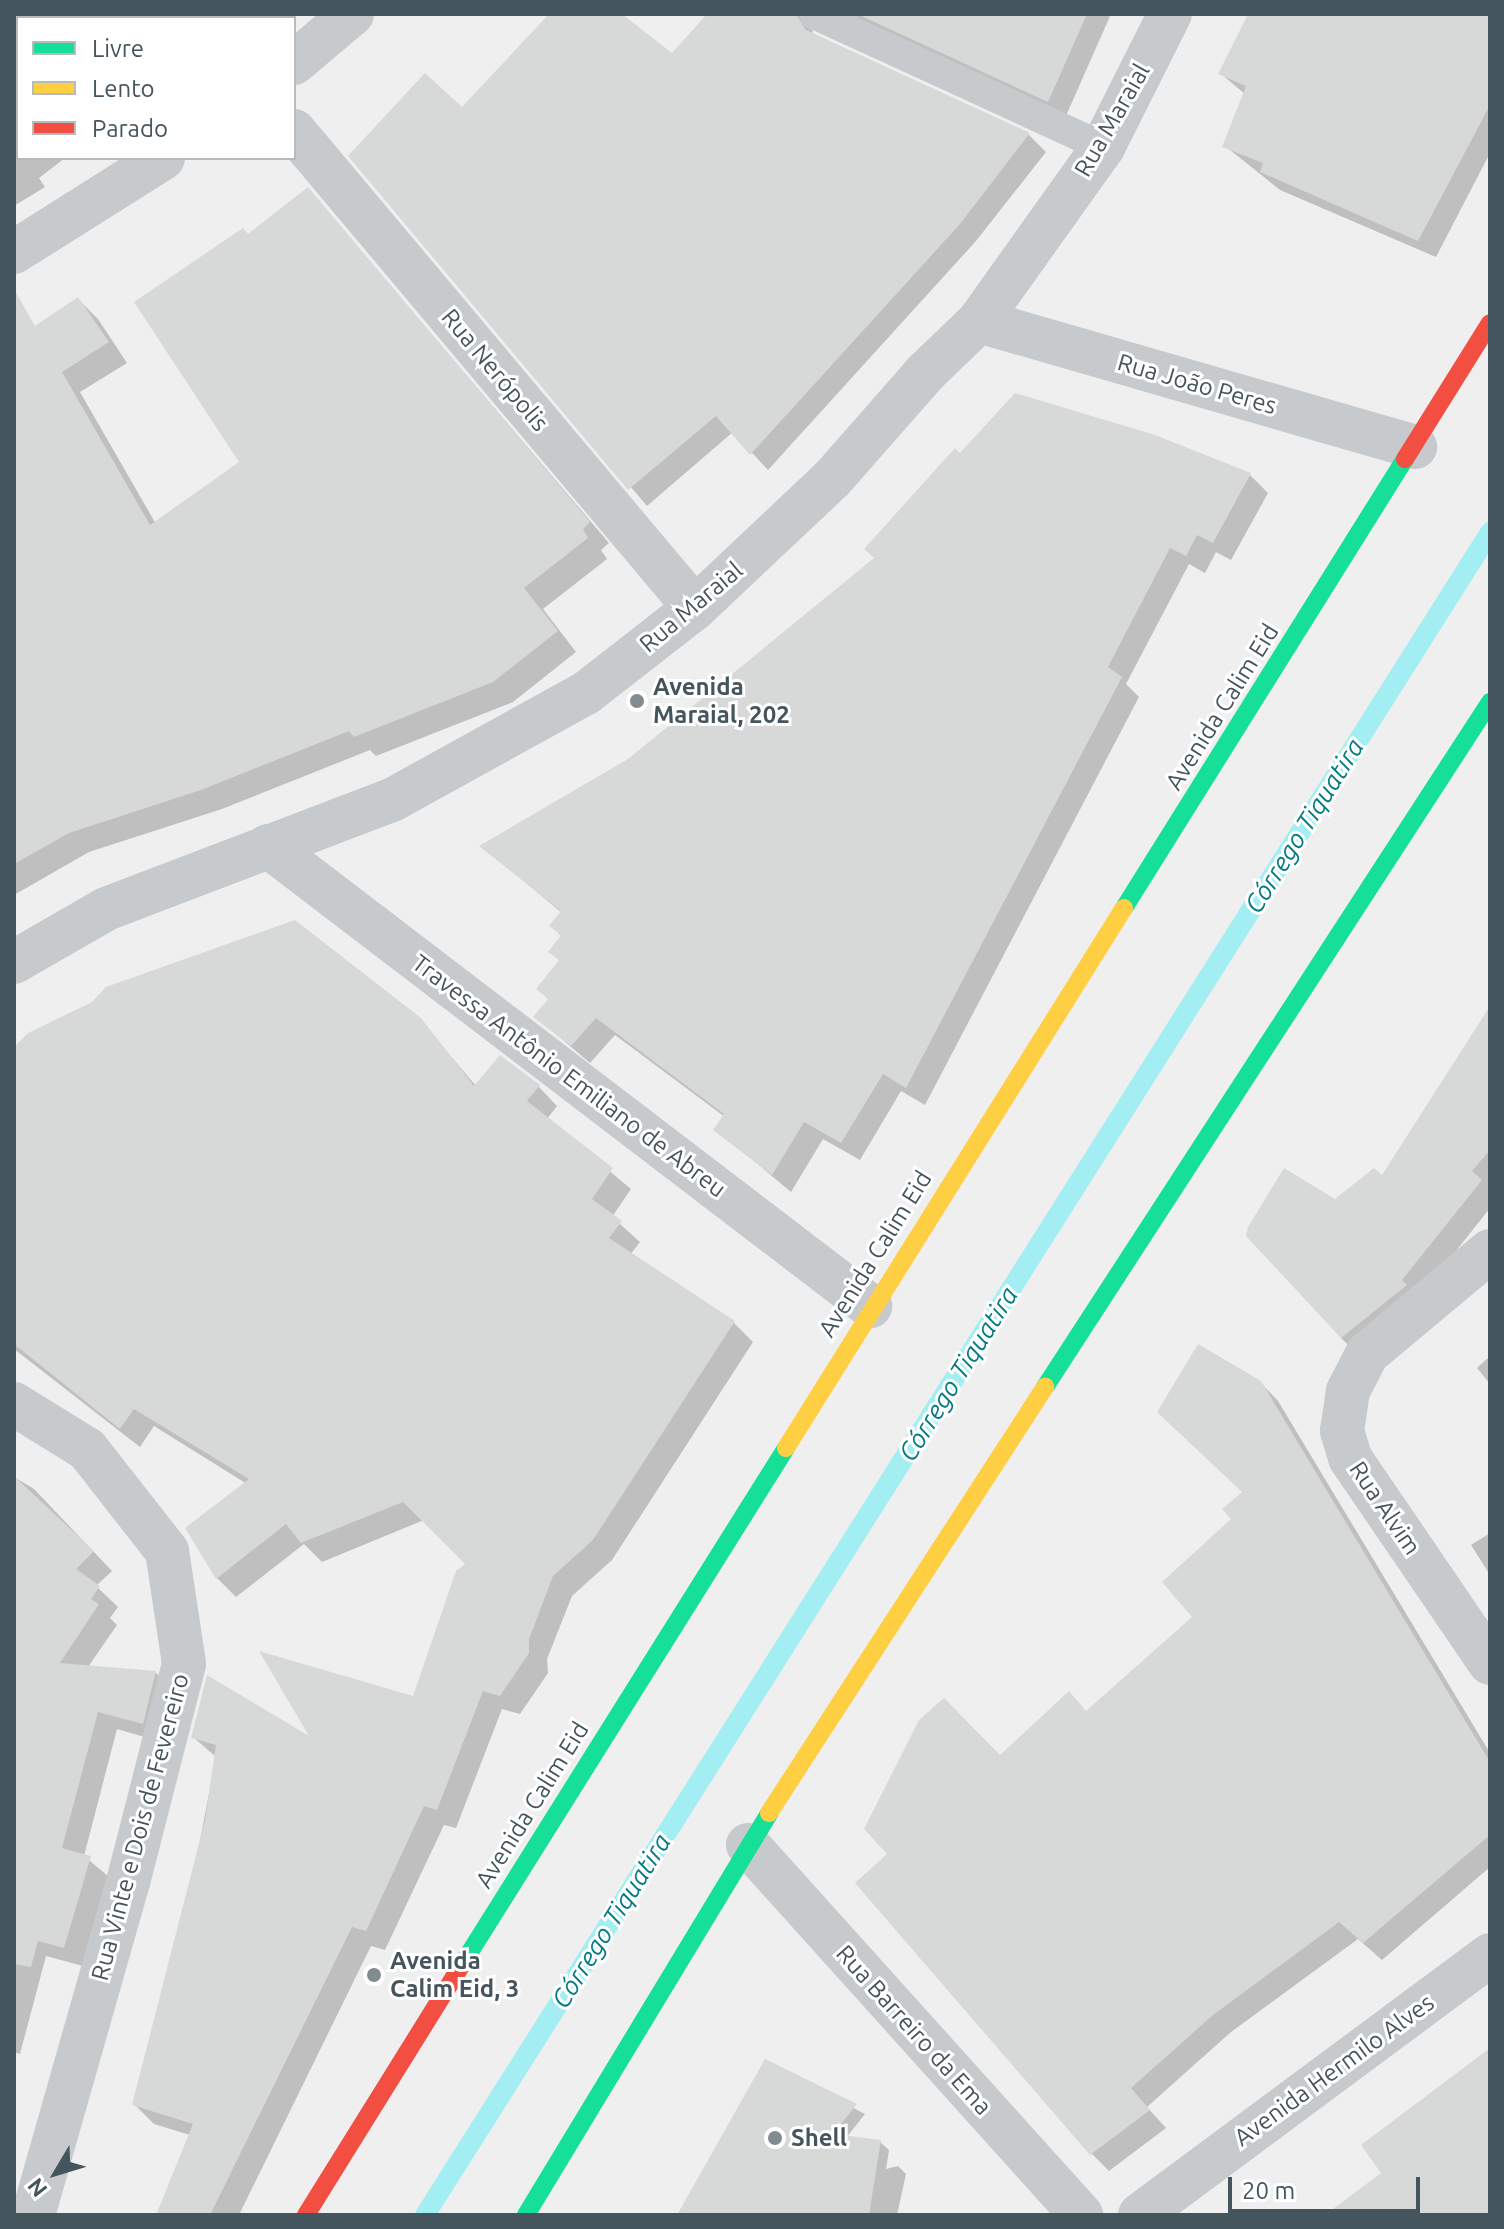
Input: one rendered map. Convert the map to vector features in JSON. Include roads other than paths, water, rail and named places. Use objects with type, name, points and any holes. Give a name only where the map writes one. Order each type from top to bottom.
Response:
[{"type":"main road","name":"Avenida Calim Eid","points":[[306,2215],[870,1306],[1415,447],[1490,323]]},
{"type":"main road","points":[[526,2215],[748,1845],[1490,702]]},
{"type":"street","points":[[296,61],[352,14]]},
{"type":"street","name":"Rua Maraial","points":[[14,962],[106,909],[392,800],[586,693],[695,608],[832,479],[925,373],[979,321],[1103,147],[1170,14]]},
{"type":"street","name":"Rua Nerópolis","points":[[296,133],[695,608]]},
{"type":"street","points":[[14,252],[160,160]]},
{"type":"street","name":"Rua João Peres","points":[[979,321],[1415,447]]},
{"type":"street","name":"Travessa Antônio Emiliano de Abreu","points":[[268,846],[870,1306]]},
{"type":"street","name":"Rua Alvim","points":[[1490,1251],[1367,1354],[1348,1391],[1342,1431],[1350,1458],[1490,1663]]},
{"type":"street","name":"Rua Vinte e Dois de Fevereiro","points":[[14,1404],[87,1449],[167,1551],[184,1664],[128,1882],[33,2215]]},
{"type":"street","name":"Rua Barreiro da Ema","points":[[748,1845],[1081,2215]]},
{"type":"street","name":"Avenida Hermilo Alves","points":[[1140,2215],[1490,1955]]},
{"type":"lane","points":[[814,14],[1103,147]]},
{"type":"waterway","name":"Córrego Tiquatira","points":[[425,2215],[1490,532]]},
{"type":"place","name":"Avenida Maraial, 202","points":[[637,701]]},
{"type":"place","name":"Avenida Calim Eid, 3","points":[[374,1975]]},
{"type":"place","name":"Shell","points":[[775,2138]]}]
